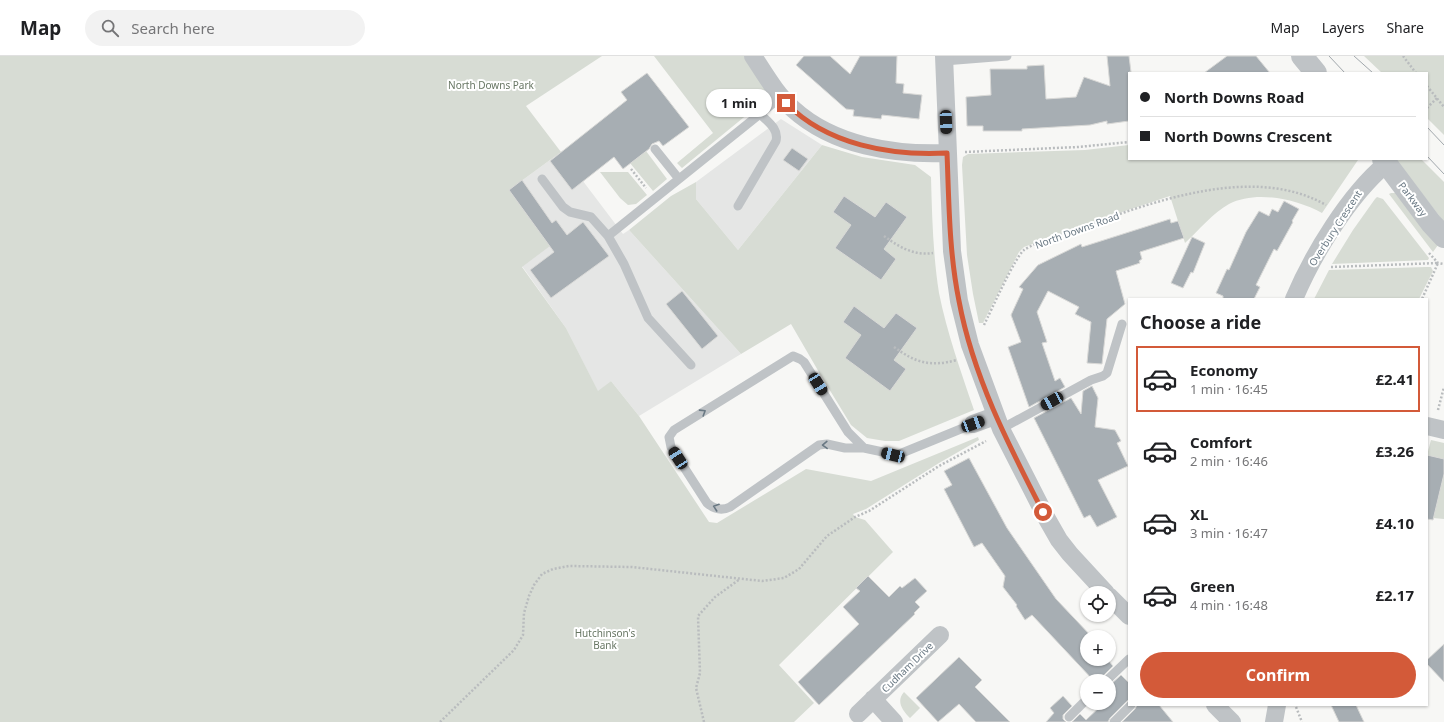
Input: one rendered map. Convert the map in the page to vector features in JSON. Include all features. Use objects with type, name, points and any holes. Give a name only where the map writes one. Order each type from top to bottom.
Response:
[{"type":"street","points":[[753,56],[781,97],[792,109],[812,124],[828,133],[846,140],[877,148],[928,154],[947,153]]},
{"type":"street","points":[[1302,56],[1315,72]]},
{"type":"street","points":[[944,59],[952,251],[959,301],[971,350],[1000,426],[1043,512],[1059,540],[1100,586]]},
{"type":"street","name":"Overbury Crescent","points":[[1294,298],[1311,264],[1342,214],[1360,189],[1385,161]]},
{"type":"street","name":"Parkway","points":[[1385,161],[1431,223],[1444,237]]},
{"type":"street","points":[[973,424],[1000,426]]},
{"type":"street","points":[[1116,603],[1128,615]]},
{"type":"street","name":"Cudham Drive","points":[[858,714],[940,635]]},
{"type":"street","name":"Cudham Drive","points":[[873,699],[894,722]]},
{"type":"street","points":[[1216,706],[1232,722]]},
{"type":"street","points":[[1274,722],[1277,706]]},
{"type":"lane","points":[[944,59],[1007,56]]},
{"type":"lane","points":[[608,236],[781,97]]},
{"type":"lane","points":[[738,206],[777,138],[775,129],[760,114]]},
{"type":"lane","points":[[655,149],[679,179]]},
{"type":"lane","points":[[542,179],[563,207],[570,212],[591,217],[608,236],[624,264],[651,323],[691,365]]},
{"type":"lane","points":[[1000,426],[1091,380],[1108,373],[1122,324]]},
{"type":"lane","points":[[864,448],[848,432],[804,362],[793,356],[674,430],[669,437],[670,447],[707,503],[721,509],[730,507],[819,445],[827,444],[845,448],[864,448],[897,455],[973,424]]},
{"type":"lane","points":[[1113,674],[1128,660]]},
{"type":"lane","points":[[1069,717],[1080,706]]},
{"type":"lane","points":[[1114,722],[1130,706]]},
{"type":"path","points":[[1403,56],[1415,72]]},
{"type":"path","points":[[1428,87],[1444,107]]},
{"type":"path","points":[[1428,107],[1437,98]]},
{"type":"path","points":[[947,153],[1078,147],[1128,142]]},
{"type":"path","points":[[631,170],[654,198]]},
{"type":"path","name":"North Downs Road","points":[[971,350],[1008,276],[1023,250],[1044,241],[1165,199],[1218,190],[1265,186],[1284,189],[1306,196],[1342,214]]},
{"type":"path","points":[[884,236],[897,246],[912,252],[929,254],[952,251]]},
{"type":"path","points":[[1311,264],[1329,267],[1438,263],[1422,298]]},
{"type":"path","points":[[894,348],[912,360],[927,363],[947,363],[971,350]]},
{"type":"path","points":[[1436,424],[1444,387]]},
{"type":"path","points":[[440,722],[514,650],[519,643],[523,635],[524,613],[529,596],[534,585],[542,574],[553,569],[569,566],[632,567],[762,581],[784,578],[799,569],[827,536],[855,517],[869,512],[1000,426]]},
{"type":"path","points":[[704,722],[696,688],[700,673],[698,616],[715,597],[741,579]]},
{"type":"path","points":[[1295,706],[1302,722]]},
{"type":"shaded area","points":[[781,119],[822,145],[738,250],[696,199],[696,182]]},
{"type":"shaded area","points":[[561,152],[623,234],[629,230],[741,354],[639,416],[611,381],[598,392],[566,328],[522,266],[509,190]]},
{"type":"green space","points":[[0,56],[602,56],[526,106],[561,152],[509,190],[550,246],[522,267],[566,328],[598,391],[611,381],[639,416],[709,522],[717,523],[806,469],[871,481],[978,437],[979,440],[939,463],[866,509],[853,514],[855,517],[865,520],[893,552],[779,665],[814,703],[794,722],[0,722]]},
{"type":"green space","points":[[654,56],[744,56],[766,89],[767,94],[765,100],[682,168],[677,163],[713,133]]},
{"type":"green space","points":[[1364,56],[1444,56],[1444,135],[1428,119],[1428,72],[1381,72]]},
{"type":"green space","points":[[822,145],[862,157],[915,165],[931,177],[934,250],[939,293],[950,338],[974,410],[899,441],[885,441],[867,438],[851,425],[791,324],[741,354],[629,230],[671,196],[696,182],[696,199],[738,250]]},
{"type":"green space","points":[[1128,145],[1128,160],[1358,160],[1322,213],[1288,200],[1276,198],[1263,197],[1240,200],[1229,204],[1217,212],[1185,243],[1170,196],[1024,247],[1019,252],[983,323],[979,323],[967,255],[962,165],[963,157],[968,154],[1085,150]]},
{"type":"green space","points":[[646,151],[667,179],[653,191],[630,163]]},
{"type":"green space","points":[[1396,160],[1422,160],[1444,182],[1444,222]]},
{"type":"green space","points":[[600,172],[628,172],[647,195],[636,204],[628,205],[620,198]]},
{"type":"green space","points":[[1396,193],[1438,245],[1433,252],[1389,194]]},
{"type":"green space","points":[[1377,197],[1383,199],[1429,258],[1428,260],[1332,264],[1353,230]]},
{"type":"green space","points":[[1431,267],[1433,271],[1420,298],[1315,298],[1329,270]]},
{"type":"green space","points":[[1431,440],[1444,443],[1444,459],[1428,455]]},
{"type":"green space","points":[[1444,474],[1444,519],[1433,518]]},
{"type":"green space","points":[[904,692],[920,708],[910,718],[900,702]]},
{"type":"building","points":[[804,56],[830,56],[850,74],[860,56],[897,56],[896,83],[904,84],[903,93],[922,95],[919,119],[882,115],[881,119],[853,116],[854,110],[846,109],[796,65]]},
{"type":"building","points":[[1107,56],[1129,56],[1131,72],[1128,72],[1128,121],[1107,124],[1107,121],[1090,125],[1022,129],[1022,131],[983,131],[983,126],[967,126],[966,97],[991,95],[990,69],[1027,69],[1027,66],[1044,65],[1046,99],[1076,97],[1084,77],[1110,86]]},
{"type":"building","points":[[1227,56],[1256,56],[1269,72],[1205,72]]},
{"type":"building","points":[[647,73],[689,127],[663,146],[659,141],[652,144],[649,149],[623,169],[614,157],[572,190],[550,161],[627,100],[621,92]]},
{"type":"building","points":[[792,148],[808,159],[799,171],[783,160]]},
{"type":"building","points":[[522,180],[552,223],[556,220],[567,235],[583,222],[609,256],[551,298],[530,270],[554,252],[509,190]]},
{"type":"building","points":[[844,196],[875,217],[886,202],[907,217],[884,249],[896,259],[881,280],[835,248],[851,225],[833,212]]},
{"type":"building","points":[[1284,201],[1299,209],[1277,251],[1274,249],[1256,285],[1260,287],[1254,298],[1223,298],[1223,296],[1216,293],[1227,269],[1229,270],[1246,232],[1259,211],[1269,216],[1272,209],[1278,212]]},
{"type":"building","points":[[1170,219],[1171,223],[1178,221],[1184,238],[1140,252],[1142,259],[1139,261],[1140,263],[1116,271],[1125,304],[1107,319],[1102,364],[1087,363],[1091,322],[1075,314],[1079,307],[1048,291],[1037,312],[1047,342],[1042,343],[1055,381],[1060,378],[1065,387],[1029,407],[1008,347],[1021,342],[1011,315],[1023,289],[1019,287],[1038,265],[1081,244],[1082,247]]},
{"type":"building","points":[[1192,237],[1205,243],[1193,273],[1191,272],[1183,288],[1171,283]]},
{"type":"building","points":[[682,291],[718,336],[702,349],[666,304]]},
{"type":"building","points":[[854,306],[884,328],[896,313],[917,328],[894,360],[906,369],[890,391],[845,358],[861,335],[843,322]]},
{"type":"building","points":[[1092,386],[1098,398],[1095,427],[1115,430],[1121,441],[1117,443],[1128,466],[1098,480],[1117,517],[1097,527],[1090,515],[1084,518],[1034,418],[1071,398],[1081,414],[1083,391]]},
{"type":"building","points":[[1428,455],[1444,459],[1444,474],[1433,520],[1428,519]]},
{"type":"building","points":[[969,458],[1007,528],[1056,599],[1085,630],[1080,630],[1080,666],[1113,666],[1105,674],[1087,674],[1032,615],[1025,620],[1016,606],[1017,605],[1003,587],[1005,576],[982,543],[974,547],[944,489],[952,485],[944,471]]},
{"type":"building","points":[[868,576],[889,597],[900,586],[902,588],[915,578],[927,591],[915,602],[920,607],[914,613],[915,614],[819,705],[798,682],[859,624],[843,607],[860,591],[856,588]]},
{"type":"building","points":[[1444,644],[1444,682],[1428,665],[1428,659]]},
{"type":"building","points":[[959,657],[982,680],[975,687],[1010,722],[976,722],[959,704],[938,722],[916,698]]},
{"type":"building","points":[[1121,675],[1128,682],[1128,700],[1110,718],[1108,722],[1072,722],[1080,714],[1086,720],[1097,710],[1116,710],[1116,680]]},
{"type":"building","points":[[1063,696],[1072,706],[1063,715],[1063,719],[1066,722],[1046,722],[1054,713],[1050,708]]},
{"type":"building","points":[[1136,706],[1160,706],[1173,722],[1122,722]]},
{"type":"building","points":[[1331,706],[1356,706],[1364,722],[1339,722]]},
{"type":"tram line","points":[[1329,56],[1344,72]]},
{"type":"tram line","points":[[1354,56],[1372,72]]},
{"type":"tram line","points":[[1428,128],[1444,145]]},
{"type":"tram line","points":[[1428,157],[1444,174]]},
{"type":"route","points":[[786,103],[812,124],[828,133],[846,140],[877,148],[909,153],[947,153],[953,262],[963,322],[975,361],[995,416],[1043,512]]},
{"type":"park label","name":"North Downs Park","points":[[491,85]]},
{"type":"park label","name":"Hutchinson's Bank","points":[[605,638]]}]
